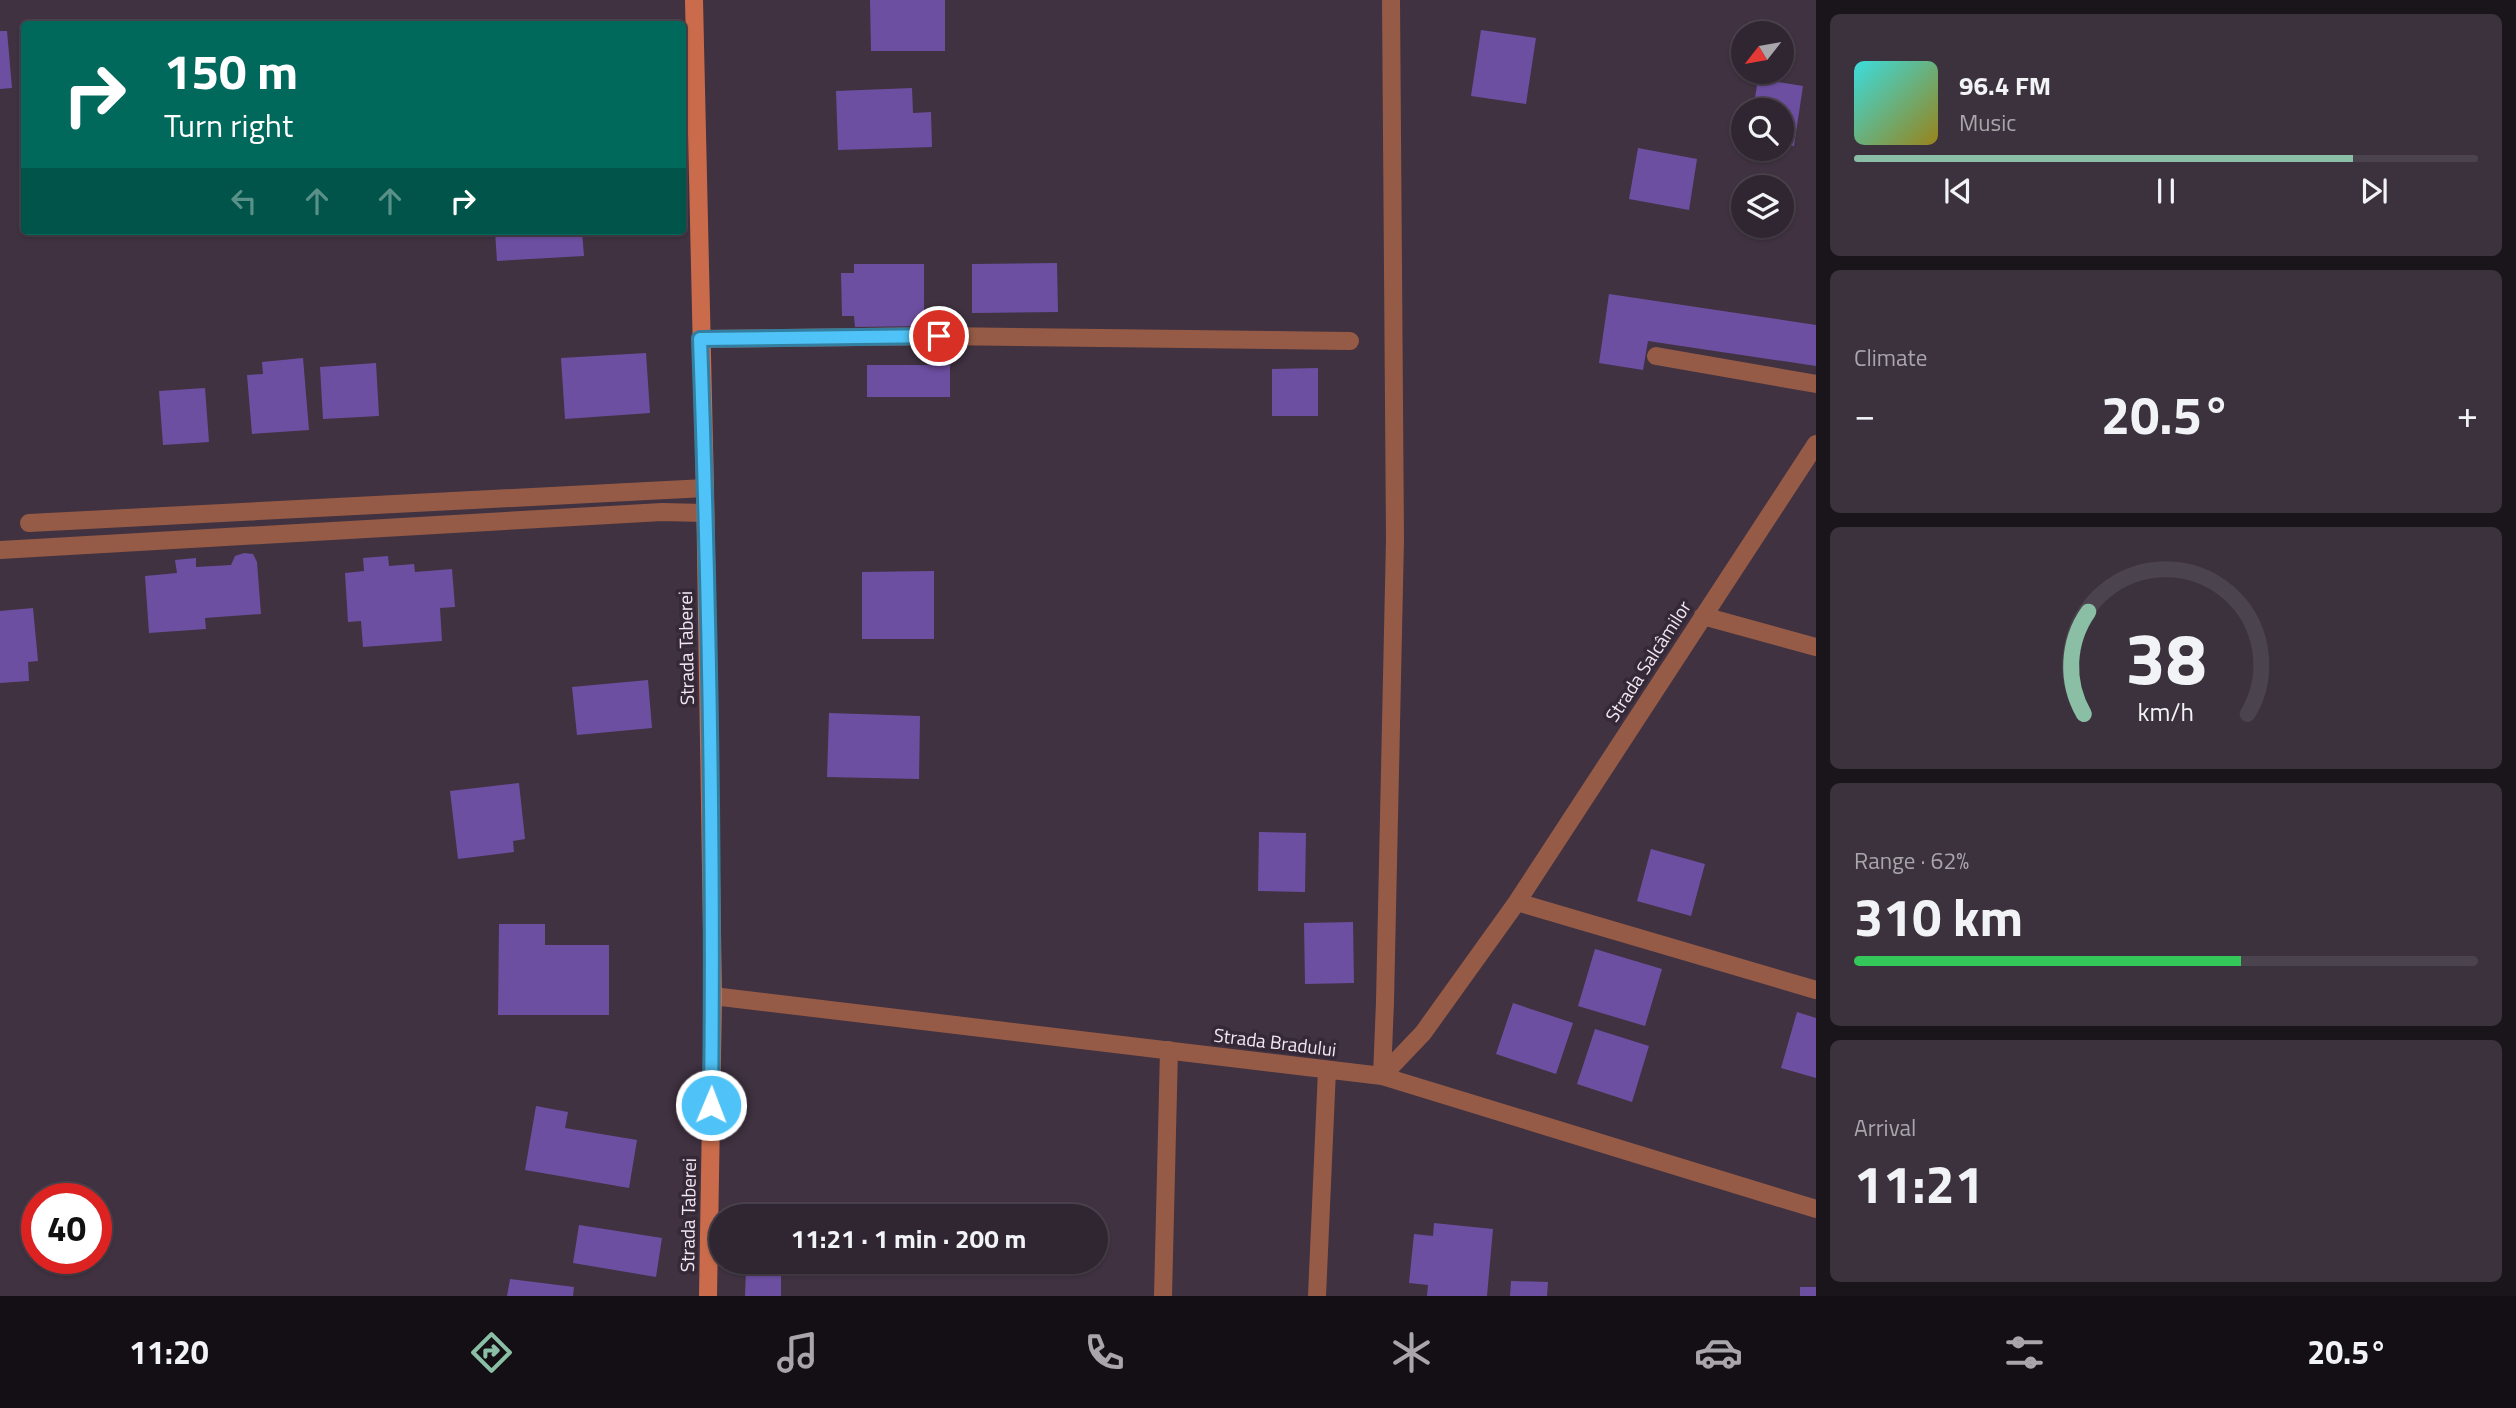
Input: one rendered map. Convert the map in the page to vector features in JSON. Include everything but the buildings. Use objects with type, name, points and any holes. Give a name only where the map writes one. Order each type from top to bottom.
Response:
[{"type":"street","name":"Strada Taberei","points":[[694,0],[690,157],[705,488],[713,996],[708,1296]]},
{"type":"street","points":[[1382,1076],[1395,539],[1391,0]]},
{"type":"street","points":[[700,339],[939,336],[1350,341]]},
{"type":"street","points":[[1656,356],[1816,384]]},
{"type":"street","name":"Strada Salcâmilor","points":[[1382,1076],[1423,1033],[1517,902],[1816,444]]},
{"type":"street","points":[[29,523],[705,488]]},
{"type":"street","points":[[0,550],[662,512],[705,513]]},
{"type":"street","points":[[1703,616],[1816,646]]},
{"type":"street","points":[[1517,902],[1816,990]]},
{"type":"street","name":"Strada Bradului","points":[[713,996],[1382,1076],[1816,1209]]},
{"type":"street","points":[[1164,1296],[1169,1051]]},
{"type":"street","points":[[1317,1296],[1327,1070]]},
{"type":"route","points":[[711,1105],[713,996],[700,339],[939,336]]}]
